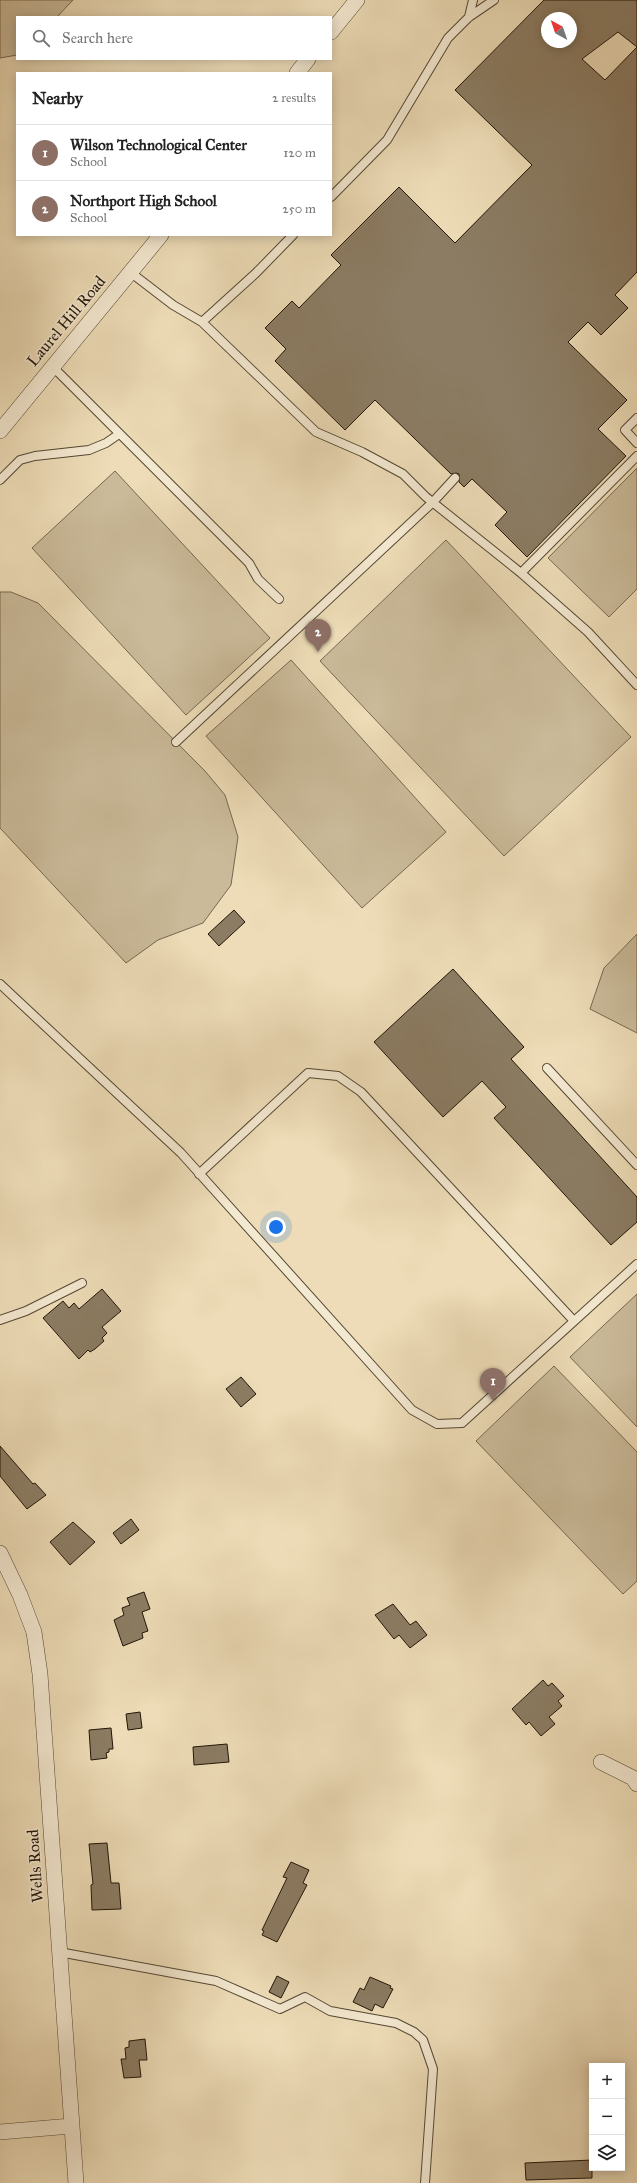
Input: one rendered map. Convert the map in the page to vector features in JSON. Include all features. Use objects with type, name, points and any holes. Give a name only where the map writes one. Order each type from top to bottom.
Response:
[{"type":"street","points":[[332,31],[358,0]]},
{"type":"street","points":[[297,72],[307,60]]},
{"type":"street","name":"Laurel Hill Road","points":[[0,429],[160,236]]},
{"type":"street","name":"Wells Road","points":[[0,1553],[20,1595],[34,1632],[39,1667],[76,2183]]},
{"type":"street","points":[[601,1762],[633,1778],[637,1784]]},
{"type":"street","points":[[0,2132],[71,2126]]},
{"type":"lane","points":[[469,17],[473,0]]},
{"type":"lane","points":[[332,196],[387,140],[448,38],[469,17],[494,0]]},
{"type":"lane","points":[[202,322],[256,273],[292,236]]},
{"type":"lane","points":[[130,272],[173,305],[202,322],[316,432],[362,452],[403,474],[433,502],[521,574],[588,632],[637,686]]},
{"type":"lane","points":[[52,366],[249,564],[258,579],[279,599]]},
{"type":"lane","points":[[637,418],[625,430],[637,443]]},
{"type":"lane","points":[[0,480],[20,460],[35,456],[89,450],[106,443],[119,434]]},
{"type":"lane","points":[[521,574],[637,456]]},
{"type":"lane","points":[[176,742],[433,502],[455,478]]},
{"type":"lane","points":[[0,984],[181,1153],[412,1410],[437,1424],[462,1423],[637,1264]]},
{"type":"lane","points":[[548,1068],[637,1165]]},
{"type":"lane","points":[[199,1174],[308,1073],[338,1076],[361,1092],[574,1321]]},
{"type":"lane","points":[[0,1320],[26,1311],[82,1283]]},
{"type":"lane","points":[[59,1952],[216,1982],[280,2009],[305,1997],[330,2011],[396,2023],[414,2032],[423,2040],[432,2069],[425,2183]]},
{"type":"shaded area","points":[[0,0],[73,0],[58,16],[16,16],[16,55],[0,58]]},
{"type":"shaded area","points":[[637,468],[637,589],[609,617],[548,558]]},
{"type":"shaded area","points":[[115,471],[270,638],[186,715],[32,548]]},
{"type":"shaded area","points":[[446,540],[631,737],[504,856],[320,661]]},
{"type":"shaded area","points":[[0,592],[11,592],[38,603],[205,771],[225,795],[238,837],[231,885],[203,923],[158,940],[126,963],[0,828]]},
{"type":"shaded area","points":[[291,660],[446,832],[362,908],[206,736]]},
{"type":"shaded area","points":[[637,934],[637,1033],[590,1009],[604,968]]},
{"type":"shaded area","points":[[637,1294],[637,1427],[570,1357]]},
{"type":"shaded area","points":[[554,1366],[637,1452],[637,1581],[623,1594],[476,1441]]},
{"type":"building","points":[[544,0],[637,0],[637,47],[637,272],[615,295],[628,308],[601,335],[588,322],[568,342],[627,400],[598,429],[626,456],[527,557],[495,525],[507,512],[472,479],[464,487],[459,482],[459,474],[451,474],[375,400],[345,430],[275,361],[286,349],[265,328],[292,301],[299,308],[341,265],[331,255],[399,187],[455,243],[532,165],[455,90]],"holes":[[[618,32],[637,47],[605,80],[582,59]]]},
{"type":"building","points":[[234,910],[245,922],[219,946],[208,934]]},
{"type":"building","points":[[453,969],[524,1047],[511,1059],[637,1197],[637,1222],[611,1245],[494,1118],[506,1107],[482,1081],[443,1117],[374,1042]]},
{"type":"building","points":[[102,1289],[121,1311],[102,1327],[107,1333],[102,1338],[104,1341],[90,1352],[88,1350],[79,1359],[43,1318],[63,1301],[69,1308],[74,1303],[79,1309]]},
{"type":"building","points":[[241,1377],[256,1394],[241,1407],[226,1389]]},
{"type":"building","points":[[0,1446],[33,1484],[35,1483],[46,1495],[27,1509],[0,1476]]},
{"type":"building","points":[[131,1519],[139,1530],[121,1544],[113,1533]]},
{"type":"building","points":[[73,1522],[95,1542],[70,1565],[50,1542]]},
{"type":"building","points":[[144,1592],[150,1609],[142,1612],[148,1631],[142,1633],[143,1638],[123,1646],[114,1620],[124,1615],[122,1608],[130,1605],[127,1598]]},
{"type":"building","points":[[393,1604],[410,1625],[416,1621],[427,1635],[410,1648],[399,1635],[394,1639],[375,1615]]},
{"type":"building","points":[[543,1680],[548,1686],[552,1683],[564,1696],[558,1701],[562,1706],[549,1717],[555,1724],[541,1736],[529,1722],[526,1725],[512,1709]]},
{"type":"building","points":[[140,1712],[142,1728],[128,1730],[126,1714]]},
{"type":"building","points":[[111,1728],[113,1749],[109,1749],[109,1752],[106,1753],[107,1758],[91,1760],[89,1730]]},
{"type":"building","points":[[227,1744],[229,1762],[194,1765],[193,1747]]},
{"type":"building","points":[[107,1843],[111,1883],[119,1883],[121,1909],[92,1910],[91,1885],[93,1884],[89,1844]]},
{"type":"building","points":[[291,1862],[309,1870],[303,1883],[307,1885],[277,1942],[262,1935],[264,1931],[262,1930],[287,1878],[283,1877]]},
{"type":"building","points":[[277,1976],[289,1982],[281,1998],[269,1992]]},
{"type":"building","points":[[370,1977],[391,1986],[390,1988],[393,1989],[383,2008],[375,2004],[372,2011],[353,2002],[360,1988],[364,1990]]},
{"type":"building","points":[[145,2039],[147,2060],[139,2060],[141,2077],[124,2078],[121,2059],[126,2059],[125,2048],[129,2047],[129,2041]]},
{"type":"building","points":[[589,2160],[589,2171],[592,2171],[592,2178],[526,2180],[525,2163]]},
{"type":"place","name":"Northport High School","points":[[318,652]]},
{"type":"place","name":"Wilson Technological Center","points":[[493,1401]]}]
